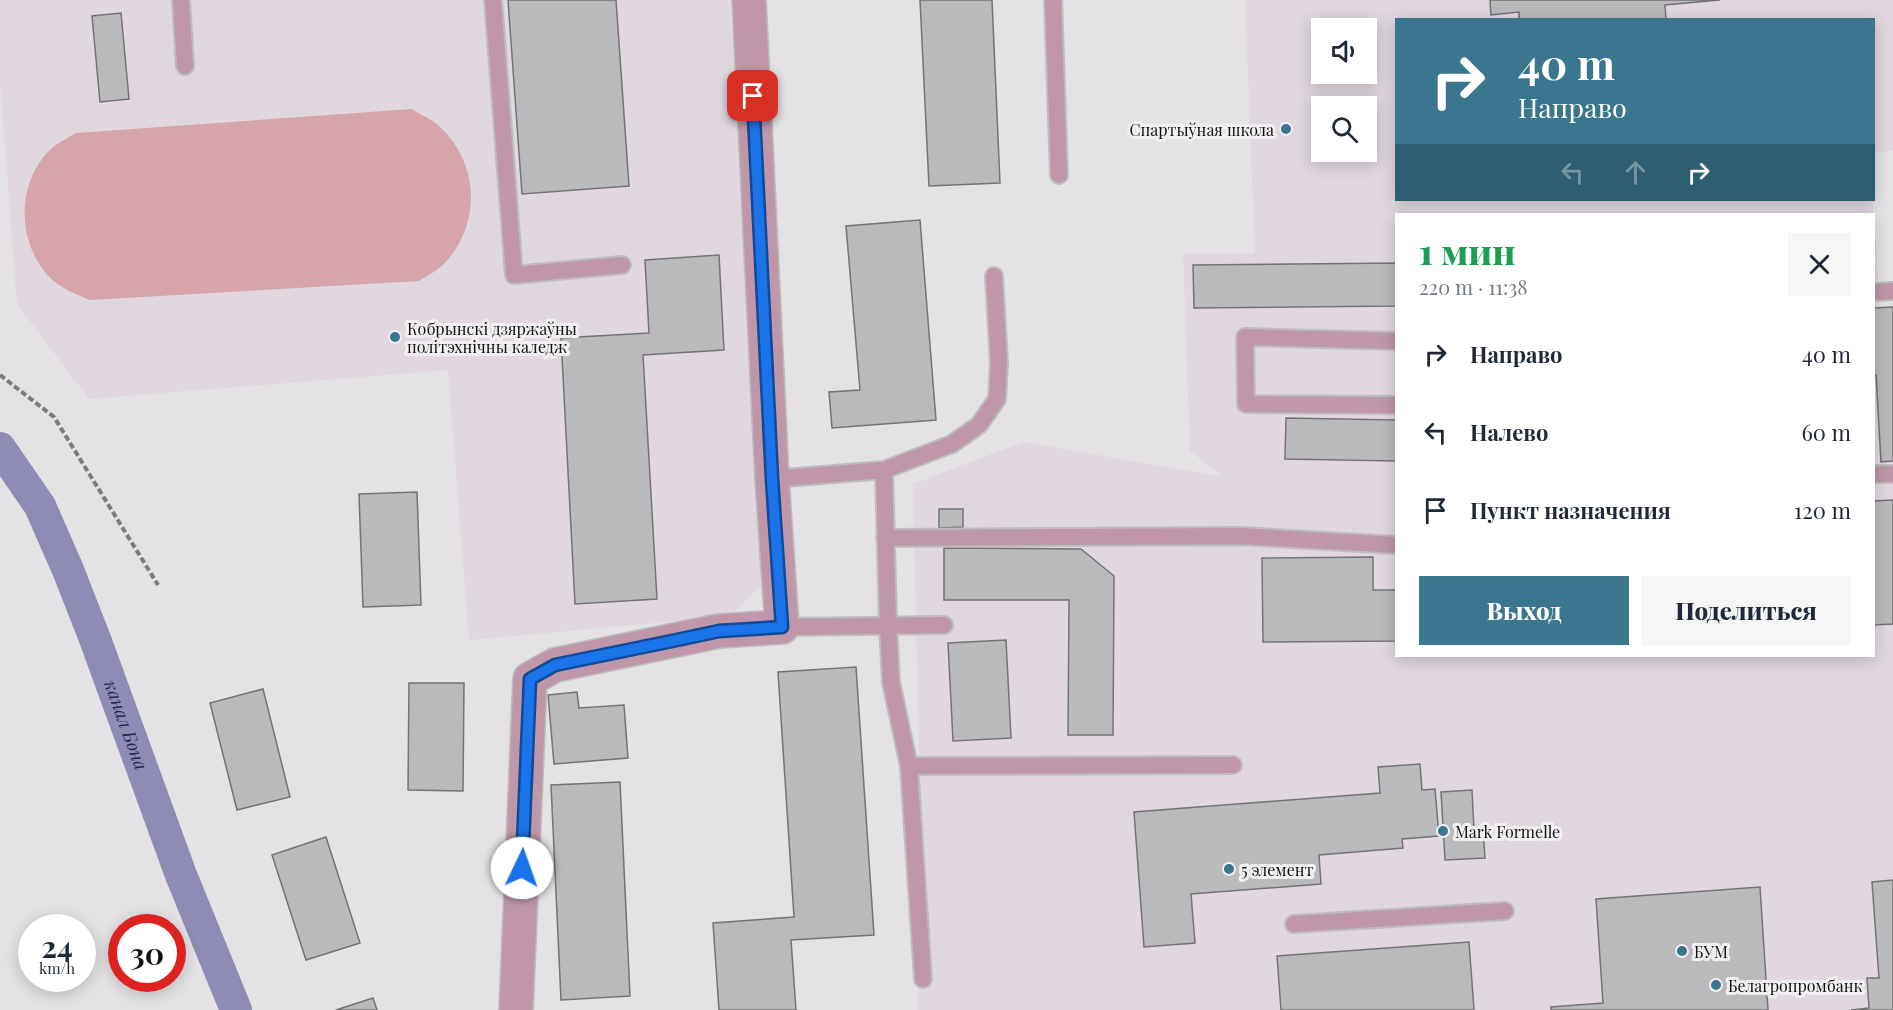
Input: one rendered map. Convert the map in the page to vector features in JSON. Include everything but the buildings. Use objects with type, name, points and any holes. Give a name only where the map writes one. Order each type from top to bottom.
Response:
[{"type":"street","points":[[516,1010],[530,679],[555,665],[719,631],[782,627],[772,479],[749,0]]},
{"type":"lane","points":[[181,0],[185,66]]},
{"type":"lane","points":[[493,0],[514,275],[622,265]]},
{"type":"lane","points":[[1053,0],[1059,175]]},
{"type":"lane","points":[[772,479],[884,470],[952,444],[979,424],[997,399],[999,363],[994,276]]},
{"type":"lane","points":[[1875,292],[1893,291]]},
{"type":"lane","points":[[1395,341],[1245,337],[1246,404],[1395,405]]},
{"type":"lane","points":[[884,470],[891,682],[909,766],[923,979]]},
{"type":"lane","points":[[1875,474],[1893,474]]},
{"type":"lane","points":[[885,538],[1240,536],[1395,544]]},
{"type":"lane","points":[[782,627],[944,625]]},
{"type":"lane","points":[[909,766],[1233,765]]},
{"type":"lane","points":[[1294,924],[1505,911]]},
{"type":"path","points":[[0,375],[54,417],[158,585]]},
{"type":"shaded area","name":"Кобрынскі дзяржаўны політэхнічны каледж","points":[[0,0],[730,0],[762,585],[730,616],[469,640],[448,370],[89,399],[17,304],[0,82]]},
{"type":"shaded area","points":[[1245,0],[1893,0],[1893,151],[1875,152],[1875,18],[1395,18],[1395,201],[1873,201],[1874,213],[1395,213],[1395,657],[1875,657],[1875,230],[1880,307],[1893,307],[1893,1010],[918,1010],[919,751],[913,484],[1023,442],[1224,477],[1190,451],[1183,253],[1255,253]]},
{"type":"shaded area","points":[[412,109],[436,124],[452,141],[462,157],[471,193],[470,211],[457,247],[442,266],[419,281],[90,300],[53,281],[35,256],[29,241],[25,224],[25,208],[32,176],[52,148],[76,133]]},
{"type":"waterway","name":"канал Бона","points":[[0,448],[40,506],[68,570],[181,875],[236,1010]]},
{"type":"place","name":"Спартыўная школа","points":[[1286,129]]},
{"type":"place","name":"Кобрынскі дзяржаўны політэхнічны каледж","points":[[395,337]]},
{"type":"place","name":"Mark Formelle","points":[[1443,831]]},
{"type":"place","name":"5 элемент","points":[[1229,869]]},
{"type":"place","name":"БУМ","points":[[1682,951]]},
{"type":"place","name":"Белагропромбанк","points":[[1716,985]]},
{"type":"route","points":[[522,868],[530,679],[555,665],[719,631],[782,627],[772,479],[753,96]]}]
